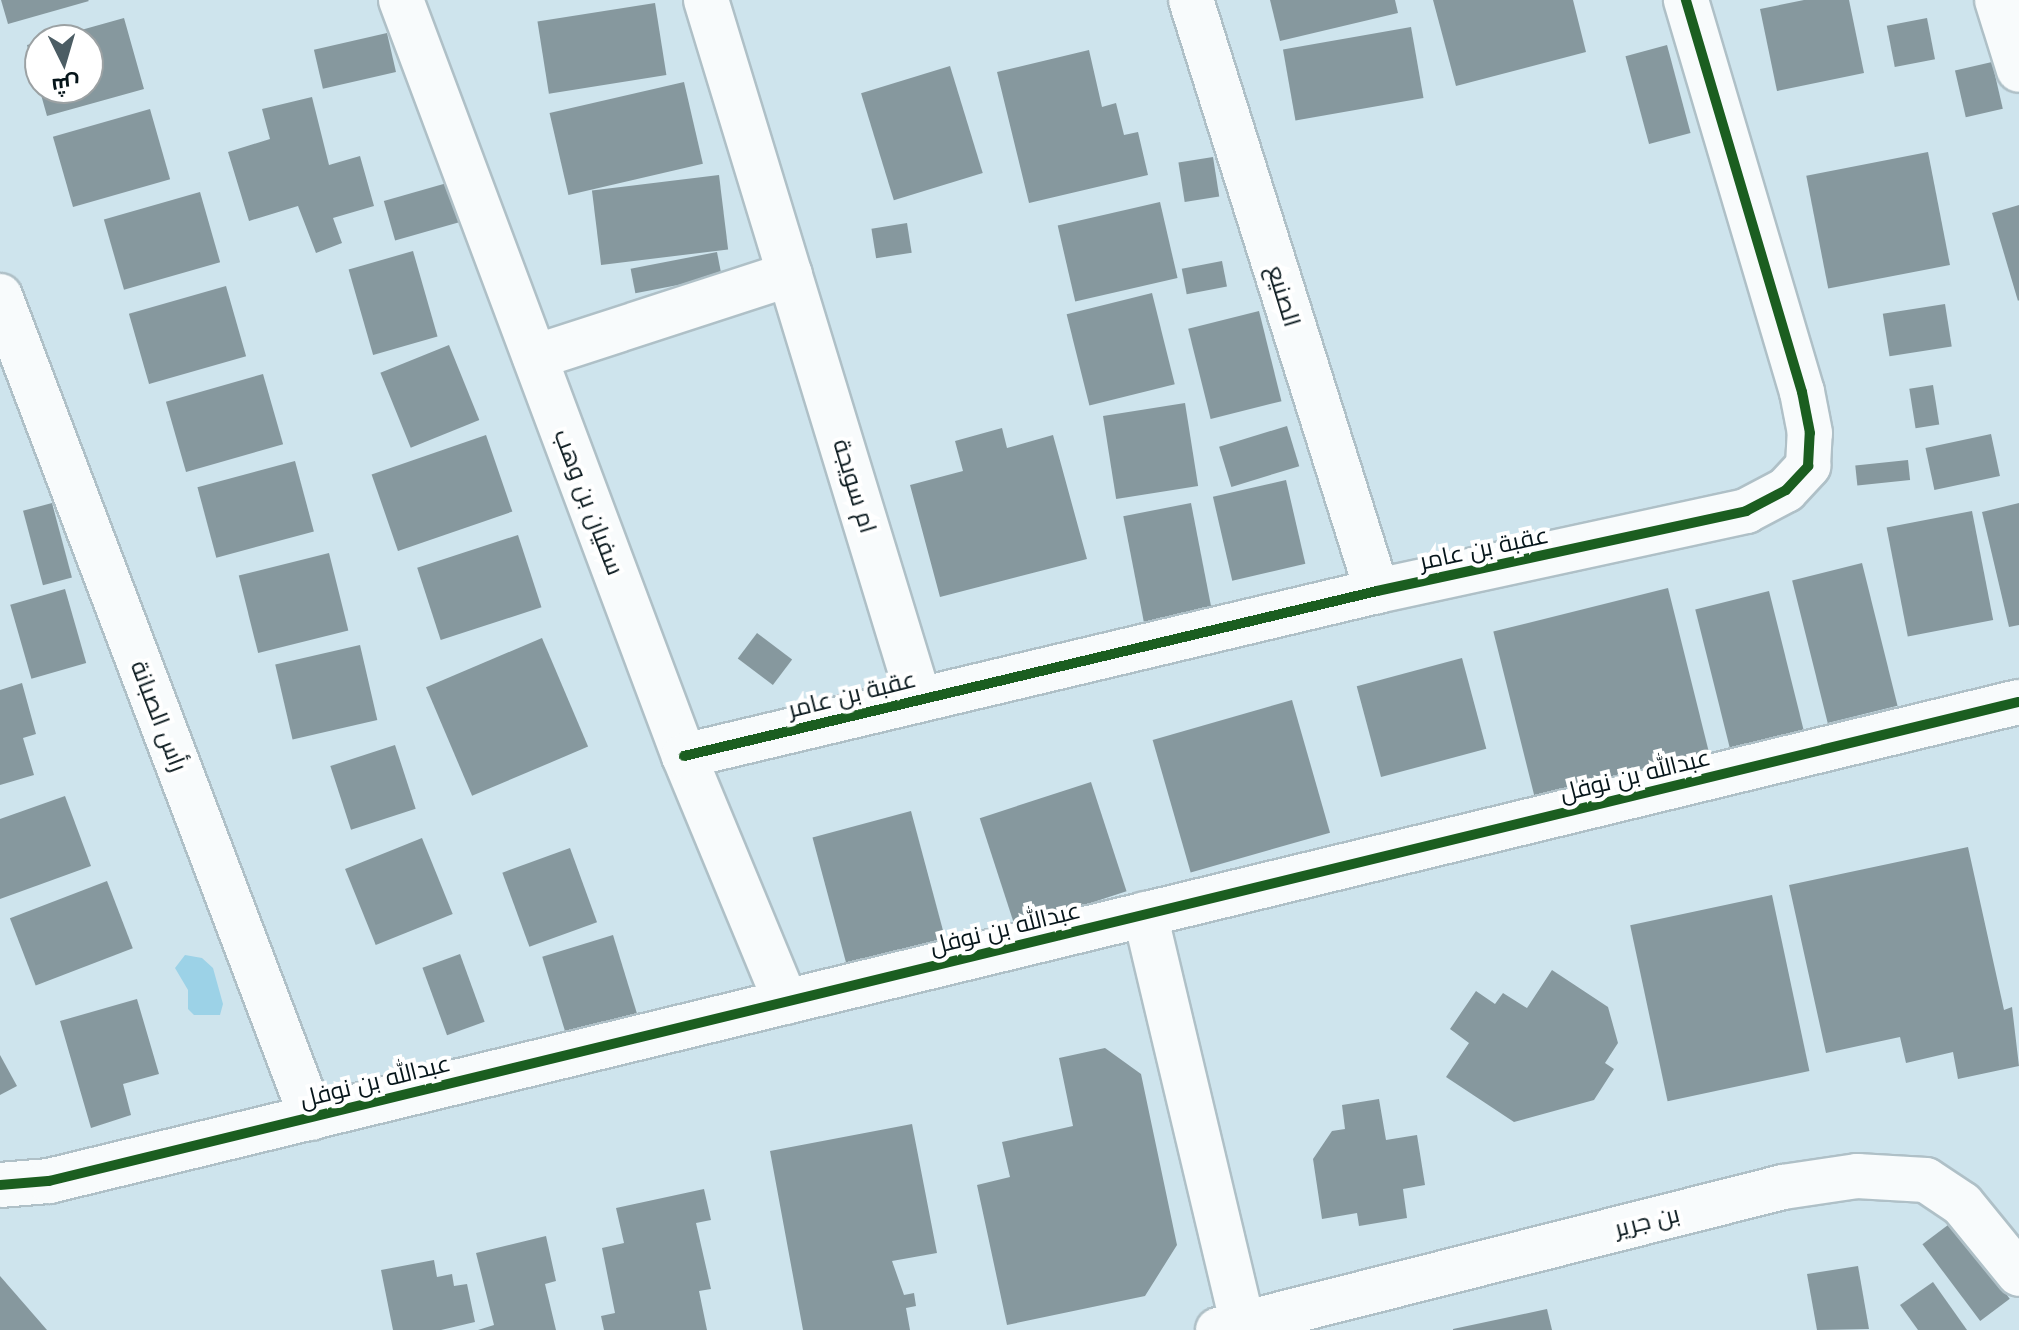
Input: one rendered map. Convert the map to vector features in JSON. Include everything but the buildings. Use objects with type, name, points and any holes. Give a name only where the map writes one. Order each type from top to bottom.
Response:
[{"type":"street","name":"سفيان بن وهب","points":[[401,0],[684,756],[786,1002]]},
{"type":"street","name":"ام سويجة","points":[[706,0],[919,699]]},
{"type":"street","name":"الصنيع","points":[[1191,0],[1377,591]]},
{"type":"street","name":"عقبة بن عامر","points":[[684,756],[1377,591],[1746,511],[1786,490],[1808,466],[1810,433],[1802,392],[1686,0]]},
{"type":"street","points":[[1997,0],[2019,70]]},
{"type":"street","points":[[535,357],[790,274]]},
{"type":"street","name":"رأس الصبانة","points":[[2,309],[312,1118]]},
{"type":"street","name":"عبدالله بن نوفل","points":[[0,1185],[49,1181],[2019,702]]},
{"type":"street","name":"بن جرير","points":[[1145,914],[1231,1327],[1783,1187],[1857,1176],[1926,1180],[1962,1204],[2019,1274]]},
{"type":"water","points":[[185,955],[202,958],[213,968],[223,1004],[220,1015],[194,1015],[188,1009],[188,990],[175,968]]},
{"type":"cycle path","points":[[684,756],[1377,591],[1746,511],[1786,490],[1808,466],[1810,433],[1802,392],[1686,0]]},
{"type":"cycle path","points":[[0,1185],[49,1181],[2019,702]]}]
